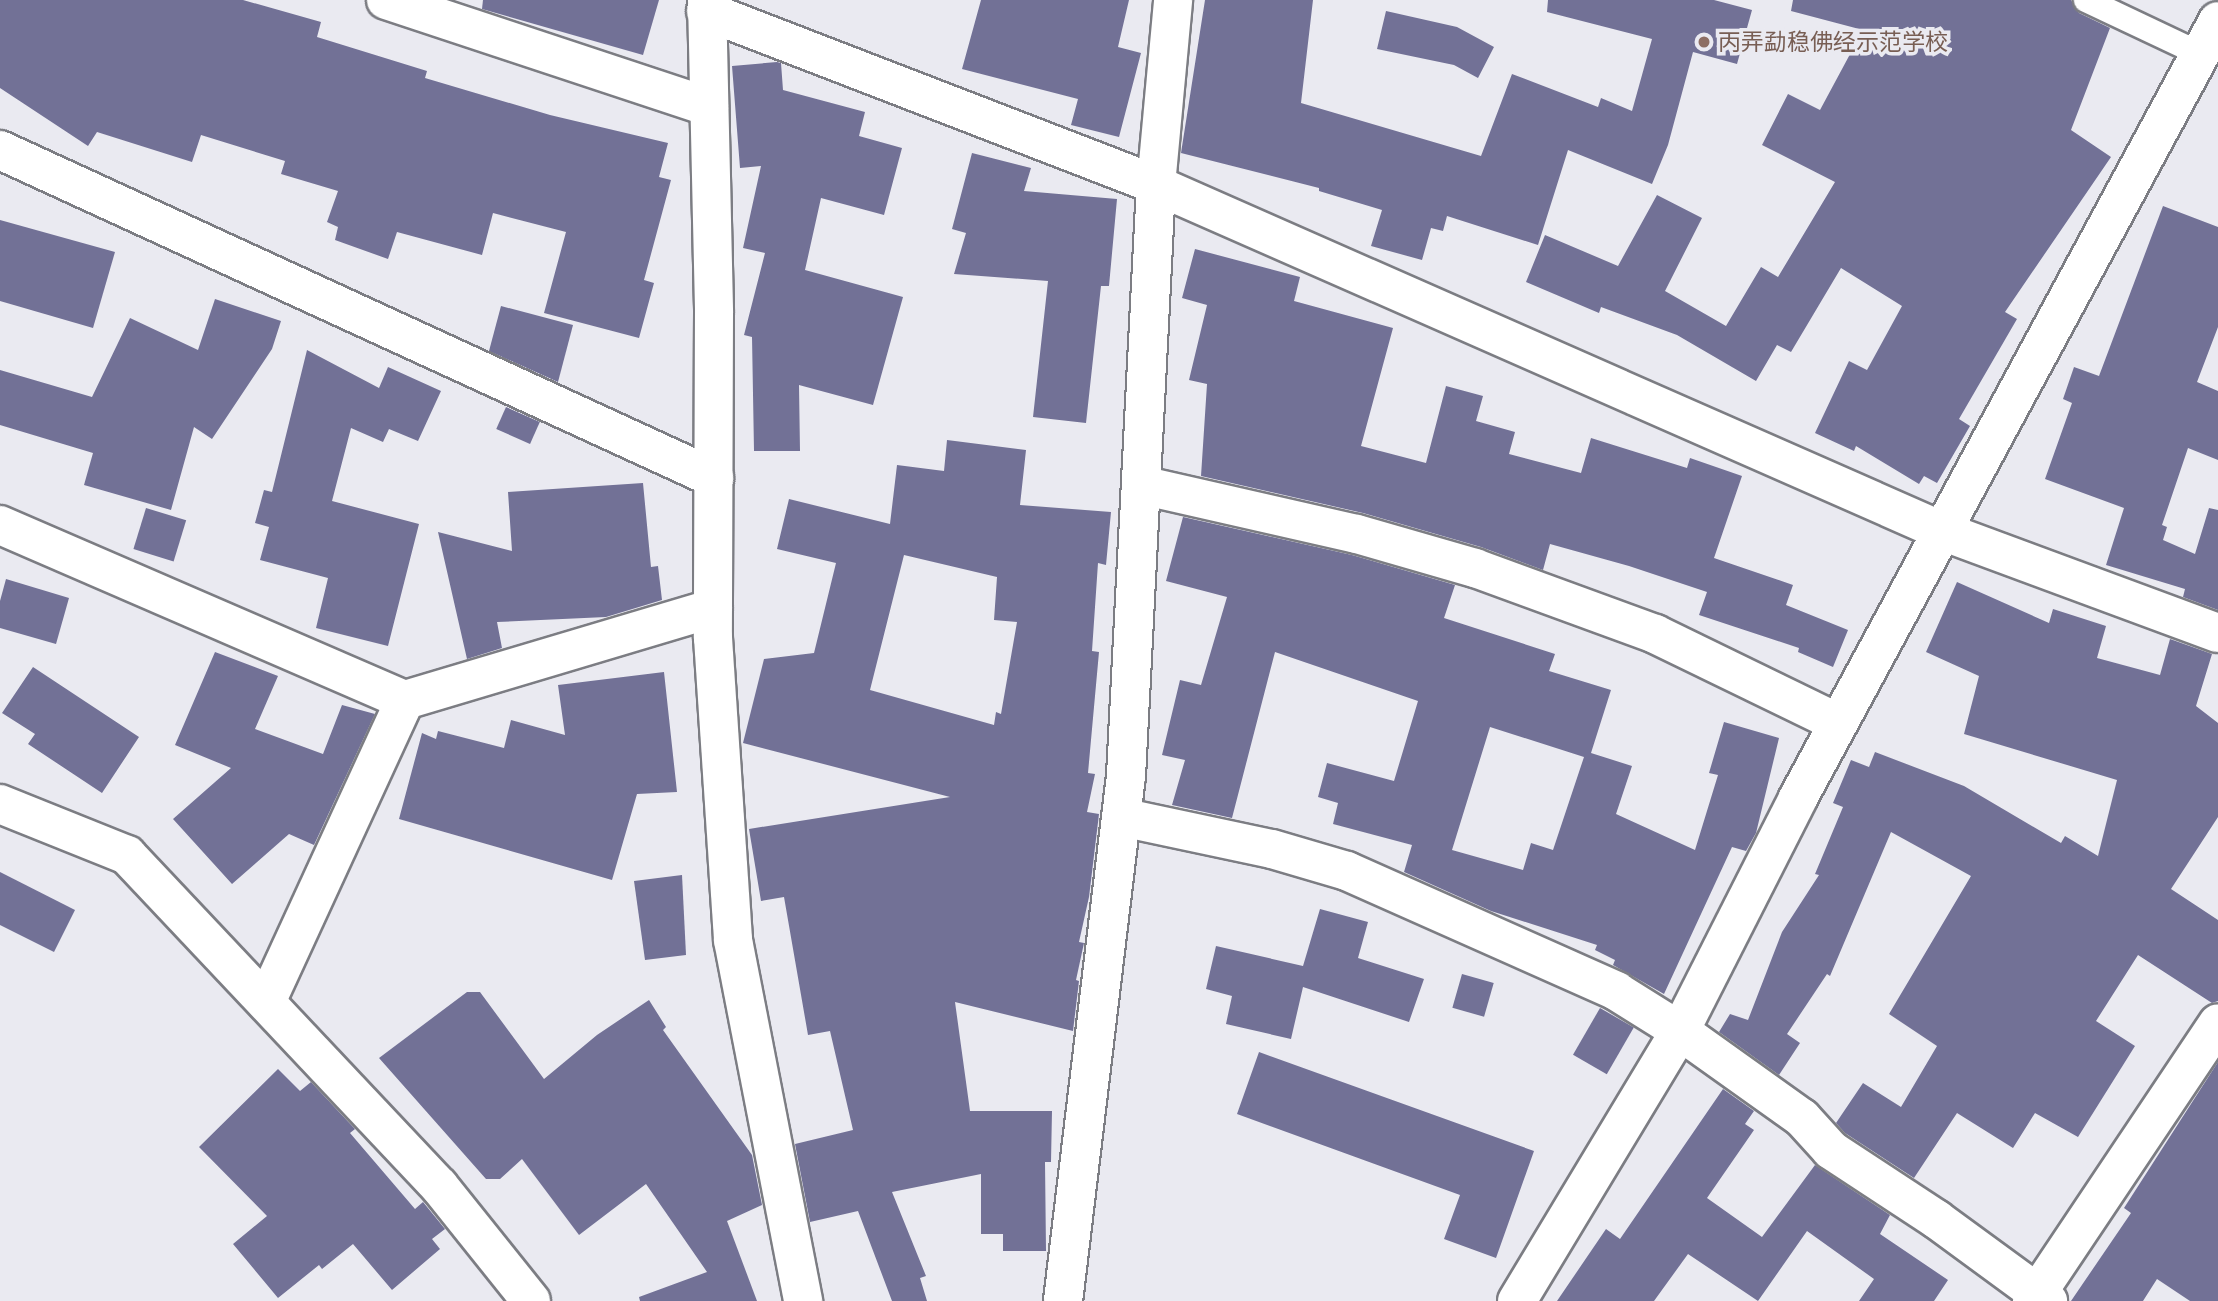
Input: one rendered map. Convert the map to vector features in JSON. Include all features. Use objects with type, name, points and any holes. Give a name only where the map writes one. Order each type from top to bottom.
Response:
[{"type":"street","points":[[386,0],[709,107]]},
{"type":"street","points":[[1063,1301],[1126,776],[1156,185],[1173,0]]},
{"type":"street","points":[[803,1301],[733,940],[713,608],[714,313],[707,5],[1156,185],[1942,531],[2218,633]]},
{"type":"street","points":[[1517,1301],[1680,1031],[1838,723],[2218,21]]},
{"type":"street","points":[[0,150],[714,478]]},
{"type":"street","points":[[1141,485],[1357,534],[1475,568],[1655,634],[1838,723]]},
{"type":"street","points":[[0,525],[405,700],[713,608]]},
{"type":"street","points":[[266,1002],[405,700]]},
{"type":"street","points":[[0,804],[127,855],[439,1186],[531,1301]]},
{"type":"street","points":[[1121,817],[1272,849],[1347,871],[1616,991],[1680,1031],[1802,1118],[1831,1150],[1936,1219],[2039,1299],[2218,1023]]},
{"type":"lane","points":[[2086,0],[2200,54]]},
{"type":"building","points":[[0,0],[243,0],[321,22],[317,37],[427,71],[425,78],[550,115],[668,143],[659,177],[671,180],[644,280],[654,283],[639,338],[544,313],[566,232],[493,213],[482,255],[397,232],[388,259],[335,240],[338,227],[327,222],[338,191],[281,174],[285,161],[201,135],[192,162],[97,132],[88,146],[0,88]]},
{"type":"building","points":[[483,0],[659,0],[643,55],[482,9]]},
{"type":"building","points":[[981,0],[1129,0],[1118,47],[1141,53],[1119,137],[1071,125],[1078,99],[962,69]]},
{"type":"building","points":[[1205,0],[1313,0],[1301,103],[1481,156],[1512,74],[1598,107],[1601,98],[1632,111],[1652,39],[1547,12],[1548,0],[1714,0],[1752,10],[1737,64],[1693,52],[1668,145],[1652,184],[1568,150],[1538,245],[1447,216],[1443,231],[1431,228],[1422,260],[1371,246],[1382,210],[1319,191],[1319,188],[1181,153]]},
{"type":"building","points":[[1793,0],[2071,0],[2079,13],[2110,28],[2071,130],[2111,157],[2005,312],[2017,319],[1959,419],[1970,426],[1937,483],[1924,476],[1919,484],[1856,446],[1854,451],[1815,433],[1849,361],[1867,370],[1902,306],[1841,268],[1791,352],[1777,345],[1756,381],[1677,335],[1601,307],[1599,313],[1526,282],[1545,235],[1618,266],[1657,195],[1702,218],[1665,291],[1726,326],[1761,267],[1778,277],[1835,182],[1762,145],[1788,94],[1820,110],[1863,30],[1791,11]]},
{"type":"building","points":[[1386,11],[1457,27],[1494,47],[1478,78],[1454,65],[1377,49]]},
{"type":"building","points":[[781,63],[783,90],[865,112],[859,136],[902,148],[884,215],[821,198],[805,270],[903,297],[873,405],[799,385],[800,451],[754,451],[752,337],[744,335],[765,253],[743,248],[761,166],[740,168],[732,66]]},
{"type":"building","points":[[972,153],[1031,168],[1024,191],[1117,199],[1109,286],[1101,286],[1086,423],[1033,417],[1048,281],[954,274],[966,233],[952,229]]},
{"type":"building","points":[[2163,206],[2218,227],[2218,327],[2197,382],[2218,391],[2218,460],[2188,448],[2162,525],[2167,527],[2163,540],[2195,554],[2209,508],[2218,510],[2218,610],[2183,597],[2185,589],[2106,565],[2124,508],[2045,479],[2072,403],[2063,399],[2074,367],[2099,376]]},
{"type":"building","points":[[0,220],[115,252],[93,328],[0,301]]},
{"type":"building","points":[[1195,249],[1300,277],[1294,301],[1393,328],[1361,446],[1426,463],[1446,386],[1483,396],[1476,421],[1515,432],[1509,454],[1581,473],[1591,438],[1687,468],[1690,458],[1742,476],[1714,558],[1793,585],[1786,605],[1848,630],[1833,667],[1798,652],[1799,648],[1699,615],[1707,592],[1629,566],[1550,544],[1543,570],[1481,547],[1363,513],[1201,476],[1207,384],[1189,380],[1207,305],[1182,298]]},
{"type":"building","points":[[215,299],[281,321],[272,349],[212,439],[194,427],[171,510],[84,485],[93,453],[0,425],[0,370],[92,397],[130,318],[198,350]]},
{"type":"building","points":[[501,306],[573,325],[558,382],[489,351]]},
{"type":"building","points":[[307,350],[379,388],[388,367],[441,391],[418,441],[389,429],[383,442],[351,428],[332,501],[419,524],[388,646],[316,628],[328,578],[260,560],[269,527],[255,523],[264,490],[272,492]]},
{"type":"building","points":[[506,407],[540,422],[530,444],[496,429]]},
{"type":"building","points":[[947,440],[1026,450],[1020,505],[1111,512],[1106,565],[1098,563],[1092,651],[1099,652],[1088,773],[1095,774],[1087,812],[1099,814],[1089,897],[1079,942],[1084,943],[1076,980],[1079,981],[1073,1031],[955,1002],[970,1111],[1052,1111],[1051,1162],[1045,1162],[1046,1251],[1003,1251],[1003,1234],[981,1234],[981,1174],[892,1192],[926,1276],[920,1278],[927,1301],[892,1301],[858,1211],[810,1222],[795,1144],[853,1130],[830,1031],[808,1035],[784,897],[761,901],[749,829],[950,797],[743,743],[764,659],[814,653],[836,563],[777,549],[789,499],[890,524],[897,465],[944,471]],"holes":[[[904,555],[997,577],[994,620],[1017,622],[1001,714],[996,712],[994,725],[870,690]]]},
{"type":"building","points":[[643,483],[651,567],[658,566],[662,600],[606,617],[497,622],[502,648],[467,659],[438,532],[512,551],[508,492]]},
{"type":"building","points":[[146,508],[186,520],[174,561],[133,549]]},
{"type":"building","points":[[1183,517],[1352,555],[1455,585],[1444,618],[1555,654],[1549,671],[1611,690],[1591,753],[1632,766],[1616,814],[1695,850],[1718,775],[1709,773],[1724,722],[1779,738],[1756,833],[1746,851],[1732,847],[1664,994],[1613,965],[1615,960],[1595,950],[1597,945],[1491,911],[1404,872],[1412,845],[1333,824],[1338,803],[1318,797],[1327,763],[1394,781],[1418,701],[1275,652],[1232,818],[1172,805],[1185,760],[1162,755],[1180,680],[1201,685],[1227,597],[1166,581]],"holes":[[[1490,727],[1584,757],[1553,850],[1531,843],[1523,870],[1452,850]]]},
{"type":"building","points":[[6,579],[69,598],[56,644],[0,628],[0,601]]},
{"type":"building","points":[[1957,582],[2049,623],[2053,609],[2106,626],[2097,658],[2160,675],[2170,639],[2212,654],[2196,706],[2218,723],[2218,817],[2171,889],[2218,920],[2218,1001],[2212,1003],[2138,955],[2096,1021],[2135,1046],[2078,1137],[2035,1113],[2013,1148],[1957,1113],[1914,1178],[1845,1133],[1836,1123],[1863,1083],[1901,1107],[1937,1046],[1889,1014],[1971,876],[1891,832],[1830,976],[1827,974],[1787,1034],[1800,1043],[1779,1075],[1719,1032],[1730,1014],[1748,1020],[1782,932],[1819,875],[1815,874],[1843,807],[1833,803],[1851,760],[1869,767],[1875,752],[1964,786],[2061,843],[2065,836],[2098,856],[2117,780],[1964,734],[1979,676],[1926,652]]},
{"type":"building","points":[[215,652],[278,676],[255,729],[323,754],[342,705],[375,714],[314,845],[289,834],[232,884],[173,819],[231,768],[175,745]]},
{"type":"building","points":[[33,667],[139,737],[102,793],[28,744],[35,734],[2,713]]},
{"type":"building","points":[[664,672],[677,792],[637,794],[612,880],[399,819],[422,733],[436,739],[438,731],[504,748],[511,720],[565,735],[558,685]]},
{"type":"building","points":[[0,872],[75,910],[54,952],[0,925]]},
{"type":"building","points":[[682,875],[686,955],[645,960],[634,881]]},
{"type":"building","points":[[1320,909],[1368,922],[1358,958],[1424,979],[1409,1022],[1303,987],[1291,1039],[1226,1024],[1232,996],[1206,989],[1216,946],[1303,966]]},
{"type":"building","points":[[1462,974],[1494,983],[1484,1017],[1452,1008]]},
{"type":"building","points":[[467,992],[480,992],[544,1079],[597,1035],[649,1000],[666,1027],[663,1030],[752,1155],[762,1205],[727,1221],[757,1301],[640,1301],[639,1297],[707,1272],[646,1184],[579,1235],[522,1159],[500,1179],[486,1179],[379,1058]]},
{"type":"building","points":[[1600,1008],[1634,1028],[1607,1074],[1573,1055]]},
{"type":"building","points":[[1259,1052],[1534,1151],[1496,1258],[1444,1239],[1460,1195],[1237,1114]]},
{"type":"building","points":[[2218,1062],[2218,1301],[2190,1301],[2157,1279],[2143,1301],[2071,1301],[2131,1213],[2124,1208]]},
{"type":"building","points":[[278,1069],[300,1091],[311,1082],[355,1129],[350,1133],[415,1209],[423,1202],[445,1229],[432,1239],[440,1249],[392,1290],[353,1244],[322,1269],[319,1265],[278,1298],[233,1244],[267,1216],[199,1147]]},
{"type":"building","points":[[1723,1089],[1754,1111],[1745,1124],[1754,1130],[1707,1198],[1762,1237],[1815,1165],[1890,1215],[1880,1234],[1948,1280],[1934,1301],[1859,1301],[1874,1279],[1807,1231],[1758,1301],[1688,1254],[1654,1301],[1557,1301],[1606,1229],[1620,1239]]},
{"type":"place","name":"丙弄勐稳佛经示范学校","points":[[1704,42]]}]
